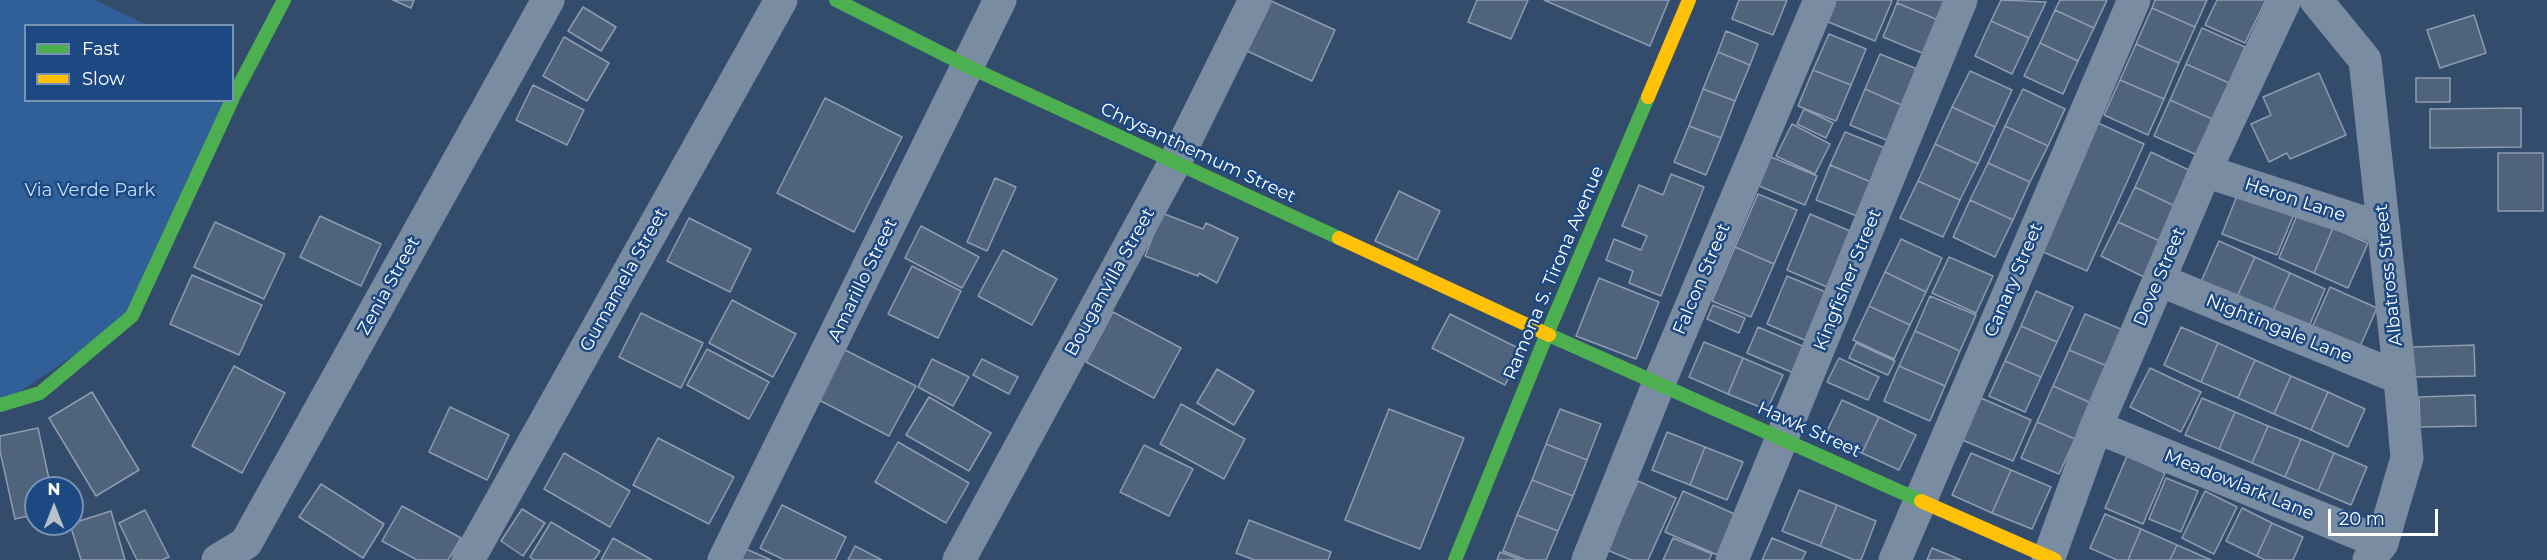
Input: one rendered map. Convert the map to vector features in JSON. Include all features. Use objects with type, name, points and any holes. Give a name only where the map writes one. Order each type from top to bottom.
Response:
[{"type":"street","points":[[234,96],[284,0]]},
{"type":"street","name":"Zenia Street","points":[[218,560],[246,543],[548,0]]},
{"type":"street","name":"Gumamela Street","points":[[468,560],[781,0]]},
{"type":"street","name":"Chrysanthemum Street","points":[[836,0],[969,67],[1547,334]]},
{"type":"street","name":"Amarillo Street","points":[[724,560],[969,67],[1000,0]]},
{"type":"street","name":"Bouganvilla Street","points":[[959,560],[1175,162],[1255,0]]},
{"type":"street","name":"Ramona S. Tirona Avenue","points":[[1455,560],[1547,334],[1689,0]]},
{"type":"street","name":"Falcon Street","points":[[1588,560],[1659,383],[1820,0]]},
{"type":"street","name":"Kingfisher Street","points":[[1732,560],[1962,0]]},
{"type":"street","name":"Canary Street","points":[[1895,560],[2134,0]]},
{"type":"street","name":"Dove Street","points":[[2051,559],[2096,427],[2205,171],[2285,0]]},
{"type":"street","name":"Albatross Street","points":[[2316,0],[2366,60],[2400,378],[2407,458],[2375,552]]},
{"type":"street","points":[[0,405],[40,393],[132,316],[231,102]]},
{"type":"street","name":"Heron Lane","points":[[2205,171],[2384,229]]},
{"type":"street","name":"Nightingale Lane","points":[[2159,279],[2400,378]]},
{"type":"street","name":"Hawk Street","points":[[1547,334],[2051,559]]},
{"type":"street","name":"Meadowlark Lane","points":[[2096,427],[2375,552]]},
{"type":"green space","name":"Via Verde Park","points":[[0,0],[95,0],[145,24],[24,24],[24,102],[232,102],[132,316],[0,405]]},
{"type":"building","points":[[393,0],[414,0],[411,8]]},
{"type":"building","points":[[1269,0],[1335,30],[1312,81],[1245,50]]},
{"type":"building","points":[[1477,0],[1528,0],[1511,39],[1468,22]]},
{"type":"building","points":[[1544,0],[1669,0],[1650,46]]},
{"type":"building","points":[[1739,0],[1787,0],[1773,35],[1732,19]]},
{"type":"building","points":[[1829,0],[1892,1],[1875,41],[1821,19]]},
{"type":"building","points":[[1898,0],[1952,0],[1943,22],[1897,3]]},
{"type":"building","points":[[2001,0],[2046,2],[2029,38],[1991,21]]},
{"type":"building","points":[[2060,0],[2107,0],[2094,28],[2055,10]]},
{"type":"building","points":[[2155,0],[2207,0],[2195,27],[2152,8]]},
{"type":"building","points":[[2217,0],[2266,0],[2245,43],[2205,25]]},
{"type":"building","points":[[1897,3],[1943,22],[1929,56],[1883,37]]},
{"type":"building","points":[[583,7],[616,27],[601,51],[568,31]]},
{"type":"building","points":[[2152,8],[2195,27],[2179,63],[2136,44]]},
{"type":"building","points":[[2055,10],[2094,28],[2078,61],[2040,43]]},
{"type":"building","points":[[2474,15],[2486,53],[2440,68],[2427,30]]},
{"type":"building","points":[[1991,21],[2029,38],[2012,74],[1975,56]]},
{"type":"building","points":[[2202,28],[2245,47],[2229,83],[2186,64]]},
{"type":"building","points":[[1726,31],[1758,44],[1750,65],[1718,52]]},
{"type":"building","points":[[1829,34],[1866,49],[1851,85],[1813,70]]},
{"type":"building","points":[[564,37],[609,63],[587,101],[543,76]]},
{"type":"building","points":[[2040,43],[2078,61],[2063,94],[2024,76]]},
{"type":"building","points":[[2136,44],[2179,63],[2164,99],[2120,80]]},
{"type":"building","points":[[1718,52],[1750,65],[1735,101],[1703,89]]},
{"type":"building","points":[[1880,54],[1922,71],[1906,107],[1865,89]]},
{"type":"building","points":[[2186,64],[2229,83],[2212,119],[2170,100]]},
{"type":"building","points":[[1813,70],[1851,85],[1836,121],[1798,106]]},
{"type":"building","points":[[1970,71],[2012,90],[1995,127],[1952,107]]},
{"type":"building","points":[[2319,73],[2346,135],[2290,159],[2287,153],[2269,162],[2251,124],[2271,115],[2263,97]]},
{"type":"building","points":[[2416,78],[2450,78],[2450,102],[2416,102]]},
{"type":"building","points":[[2120,80],[2164,99],[2148,135],[2104,115]]},
{"type":"building","points":[[533,85],[584,110],[567,145],[516,120]]},
{"type":"building","points":[[1703,89],[1735,101],[1721,138],[1689,126]]},
{"type":"building","points":[[1865,89],[1906,107],[1891,142],[1850,125]]},
{"type":"building","points":[[2023,89],[2065,109],[2048,146],[2005,126]]},
{"type":"building","points":[[825,98],[902,137],[854,232],[777,193]]},
{"type":"building","points":[[2170,100],[2212,119],[2197,155],[2154,136]]},
{"type":"building","points":[[1952,107],[1995,127],[1978,164],[1935,144]]},
{"type":"building","points":[[2521,108],[2521,147],[2430,148],[2430,109]]},
{"type":"building","points":[[1804,109],[1833,123],[1826,138],[1797,124]]},
{"type":"building","points":[[2098,123],[2144,144],[2087,271],[2041,251]]},
{"type":"building","points":[[1792,124],[1830,144],[1815,174],[1776,156]]},
{"type":"building","points":[[1689,126],[1721,138],[1706,175],[1674,162]]},
{"type":"building","points":[[2005,126],[2048,146],[2030,182],[1988,163]]},
{"type":"building","points":[[1845,132],[1885,148],[1871,182],[1830,165]]},
{"type":"building","points":[[1935,144],[1978,164],[1960,200],[1918,181]]},
{"type":"building","points":[[2151,152],[2197,174],[2181,209],[2135,187]]},
{"type":"building","points":[[2498,153],[2543,153],[2543,211],[2498,211]]},
{"type":"building","points":[[1764,154],[1817,176],[1805,205],[1752,183]]},
{"type":"building","points":[[1988,163],[2030,182],[2013,220],[1970,200]]},
{"type":"building","points":[[1830,165],[1871,182],[1857,216],[1816,200]]},
{"type":"building","points":[[1671,174],[1704,187],[1661,296],[1629,283],[1633,271],[1606,260],[1614,239],[1641,250],[1647,236],[1622,226],[1639,185],[1663,195]]},
{"type":"building","points":[[995,178],[1016,187],[987,251],[967,242]]},
{"type":"building","points":[[1918,181],[1960,200],[1943,237],[1900,218]]},
{"type":"building","points":[[2135,187],[2181,209],[2164,243],[2118,222]]},
{"type":"building","points":[[1399,191],[1440,211],[1417,260],[1375,241]]},
{"type":"building","points":[[2238,193],[2294,214],[2277,255],[2222,234]]},
{"type":"building","points":[[1758,194],[1797,210],[1774,264],[1735,247]]},
{"type":"building","points":[[1970,200],[2013,220],[1995,257],[1953,237]]},
{"type":"building","points":[[1162,213],[1203,229],[1206,223],[1238,238],[1217,283],[1199,273],[1198,276],[1145,256]]},
{"type":"building","points":[[2298,213],[2333,228],[2314,273],[2279,258]]},
{"type":"building","points":[[1810,214],[1850,231],[1827,287],[1787,270]]},
{"type":"building","points":[[320,216],[381,244],[361,286],[300,257]]},
{"type":"building","points":[[689,218],[751,249],[730,292],[667,261]]},
{"type":"building","points":[[215,222],[285,254],[264,299],[194,267]]},
{"type":"building","points":[[2118,222],[2164,243],[2146,278],[2101,256]]},
{"type":"building","points":[[921,226],[979,257],[962,288],[905,258]]},
{"type":"building","points":[[2333,228],[2368,243],[2348,288],[2314,273]]},
{"type":"building","points":[[1901,239],[1942,258],[1926,292],[1885,272]]},
{"type":"building","points":[[2219,241],[2255,257],[2236,299],[2200,284]]},
{"type":"building","points":[[1735,247],[1774,264],[1751,317],[1712,301]]},
{"type":"building","points":[[1003,250],[1057,279],[1032,325],[978,296]]},
{"type":"building","points":[[1949,257],[1993,276],[1976,313],[1932,293]]},
{"type":"building","points":[[2255,257],[2290,273],[2271,315],[2236,299]]},
{"type":"building","points":[[912,266],[961,291],[938,338],[888,314]]},
{"type":"building","points":[[1885,272],[1926,292],[1910,325],[1869,306]]},
{"type":"building","points":[[2290,273],[2325,289],[2307,331],[2271,315]]},
{"type":"building","points":[[192,275],[262,305],[239,355],[170,324]]},
{"type":"building","points":[[1787,276],[1828,293],[1807,341],[1767,324]]},
{"type":"building","points":[[1599,278],[1659,302],[1636,359],[1576,336]]},
{"type":"building","points":[[2330,287],[2377,308],[2358,351],[2311,330]]},
{"type":"building","points":[[2036,291],[2073,307],[2057,342],[2021,326]]},
{"type":"building","points":[[1930,296],[1976,315],[1960,351],[1915,331]]},
{"type":"building","points":[[732,300],[796,334],[773,377],[709,343]]},
{"type":"building","points":[[1713,305],[1745,318],[1739,333],[1707,319]]},
{"type":"building","points":[[1869,306],[1910,325],[1894,359],[1853,340]]},
{"type":"building","points":[[1113,312],[1181,348],[1154,398],[1086,362]]},
{"type":"building","points":[[641,313],[703,343],[681,388],[619,357]]},
{"type":"building","points":[[1450,314],[1522,350],[1505,385],[1432,348]]},
{"type":"building","points":[[2085,314],[2123,330],[2107,366],[2069,350]]},
{"type":"building","points":[[2021,326],[2057,342],[2041,377],[2005,361]]},
{"type":"building","points":[[1758,327],[1807,348],[1796,374],[1747,353]]},
{"type":"building","points":[[2181,327],[2218,343],[2201,382],[2164,365]]},
{"type":"building","points":[[1915,331],[1960,351],[1945,386],[1899,366]]},
{"type":"building","points":[[1704,342],[1743,358],[1728,394],[1689,377]]},
{"type":"building","points":[[1856,343],[1895,361],[1888,375],[1849,358]]},
{"type":"building","points":[[2218,343],[2255,360],[2238,398],[2201,382]]},
{"type":"building","points":[[2474,345],[2475,376],[2413,377],[2412,347]]},
{"type":"building","points":[[707,349],[769,382],[749,419],[687,385]]},
{"type":"building","points":[[843,349],[916,386],[889,436],[817,399]]},
{"type":"building","points":[[2069,350],[2107,366],[2091,403],[2053,386]]},
{"type":"building","points":[[1743,358],[1783,375],[1767,410],[1728,394]]},
{"type":"building","points":[[1839,358],[1879,377],[1868,400],[1827,382]]},
{"type":"building","points":[[932,359],[969,377],[953,406],[918,387]]},
{"type":"building","points":[[982,359],[1018,377],[1009,394],[973,375]]},
{"type":"building","points":[[2255,360],[2291,376],[2274,414],[2238,398]]},
{"type":"building","points":[[2005,361],[2041,377],[2025,412],[1989,396]]},
{"type":"building","points":[[234,366],[285,393],[242,473],[192,446]]},
{"type":"building","points":[[1899,366],[1945,386],[1930,421],[1884,401]]},
{"type":"building","points":[[2150,368],[2201,392],[2181,432],[2130,407]]},
{"type":"building","points":[[1217,369],[1254,391],[1234,425],[1197,403]]},
{"type":"building","points":[[2291,376],[2328,392],[2311,430],[2274,414]]},
{"type":"building","points":[[2053,386],[2091,403],[2075,439],[2037,422]]},
{"type":"building","points":[[92,392],[139,470],[96,496],[49,418]]},
{"type":"building","points":[[2328,392],[2365,409],[2348,447],[2311,430]]},
{"type":"building","points":[[2475,395],[2476,426],[2420,427],[2419,397]]},
{"type":"building","points":[[929,397],[991,433],[969,471],[906,435]]},
{"type":"building","points":[[1981,398],[2031,420],[2013,461],[1962,440]]},
{"type":"building","points":[[2202,398],[2235,412],[2219,449],[2185,435]]},
{"type":"building","points":[[1842,400],[1879,417],[1862,453],[1825,435]]},
{"type":"building","points":[[1181,404],[1245,439],[1224,479],[1160,444]]},
{"type":"building","points":[[450,407],[509,435],[487,480],[429,452]]},
{"type":"building","points":[[1389,409],[1464,438],[1420,549],[1345,520]]},
{"type":"building","points":[[1560,409],[1601,424],[1587,460],[1546,444]]},
{"type":"building","points":[[2235,412],[2268,426],[2252,463],[2219,449]]},
{"type":"building","points":[[1879,417],[1916,435],[1899,470],[1862,453]]},
{"type":"building","points":[[2037,422],[2075,439],[2059,474],[2021,458]]},
{"type":"building","points":[[2268,426],[2301,439],[2285,477],[2252,463]]},
{"type":"building","points":[[38,428],[48,476],[24,476],[24,517],[15,519],[0,451],[0,436]]},
{"type":"building","points":[[1667,432],[1705,447],[1690,485],[1652,470]]},
{"type":"building","points":[[658,438],[734,477],[709,524],[633,485]]},
{"type":"building","points":[[2301,439],[2334,453],[2318,491],[2285,477]]},
{"type":"building","points":[[898,442],[969,483],[946,523],[875,482]]},
{"type":"building","points":[[1546,444],[1587,460],[1573,496],[1532,480]]},
{"type":"building","points":[[1144,445],[1193,469],[1169,516],[1120,492]]},
{"type":"building","points":[[1705,447],[1743,462],[1727,500],[1690,485]]},
{"type":"building","points":[[564,453],[630,491],[610,527],[544,489]]},
{"type":"building","points":[[1971,453],[2011,470],[1992,513],[1952,495]]},
{"type":"building","points":[[2334,453],[2367,467],[2351,505],[2318,491]]},
{"type":"building","points":[[2127,456],[2165,473],[2143,524],[2105,508]]},
{"type":"building","points":[[2011,470],[2051,487],[2032,529],[1992,513]]},
{"type":"building","points":[[2166,478],[2198,491],[2181,532],[2149,519]]},
{"type":"building","points":[[1532,480],[1573,496],[1558,531],[1517,515]]},
{"type":"building","points":[[1638,481],[1676,498],[1648,560],[1631,560],[1607,550]]},
{"type":"building","points":[[321,484],[384,524],[363,558],[299,517]]},
{"type":"building","points":[[1799,490],[1837,505],[1820,546],[1782,531]]},
{"type":"building","points":[[1683,491],[1739,516],[1722,557],[1665,532]]},
{"type":"building","points":[[2205,491],[2237,507],[2214,554],[2182,538]]},
{"type":"building","points":[[782,505],[846,537],[835,560],[784,560],[760,548]]},
{"type":"building","points":[[1837,505],[1876,521],[1861,560],[1854,560],[1820,546]]},
{"type":"building","points":[[402,506],[461,538],[448,560],[417,560],[382,541]]},
{"type":"building","points":[[2242,508],[2272,523],[2257,556],[2226,541]]},
{"type":"building","points":[[522,509],[545,523],[523,556],[501,541]]},
{"type":"building","points":[[145,510],[169,557],[162,560],[137,560],[119,523]]},
{"type":"building","points":[[111,511],[125,560],[81,560],[74,536],[84,536],[84,520]]},
{"type":"building","points":[[2105,514],[2141,529],[2128,560],[2117,560],[2090,548]]},
{"type":"building","points":[[1517,515],[1558,531],[1546,560],[1526,560],[1503,551]]},
{"type":"building","points":[[1249,520],[1331,552],[1328,560],[1254,560],[1236,553]]},
{"type":"building","points":[[551,522],[600,551],[594,560],[534,560],[530,557]]},
{"type":"building","points":[[2272,523],[2303,537],[2293,560],[2265,560],[2257,556]]},
{"type":"building","points":[[2141,529],[2177,545],[2170,560],[2128,560]]},
{"type":"building","points":[[613,538],[652,560],[601,560]]},
{"type":"building","points":[[1673,538],[1712,554],[1709,560],[1663,560]]},
{"type":"building","points":[[1772,538],[1806,552],[1802,560],[1762,560]]},
{"type":"building","points":[[2177,545],[2211,560],[2170,560]]},
{"type":"building","points":[[855,546],[882,560],[848,560]]},
{"type":"building","points":[[1932,548],[1961,560],[1927,560]]},
{"type":"building","points":[[746,549],[771,560],[741,560]]},
{"type":"building","points":[[1500,552],[1521,560],[1497,560]]},
{"type":"traffic: fast","points":[[234,95],[284,0]]},
{"type":"traffic: fast","points":[[836,0],[969,67],[1339,238]]},
{"type":"traffic: fast","points":[[1455,560],[1547,334],[1648,97]]},
{"type":"traffic: fast","points":[[0,405],[40,393],[132,316],[231,102]]},
{"type":"traffic: fast","points":[[1549,335],[1921,501]]},
{"type":"traffic: slow","points":[[1648,97],[1689,0]]},
{"type":"traffic: slow","points":[[1339,238],[1549,335]]},
{"type":"traffic: slow","points":[[1921,501],[2055,560]]}]
